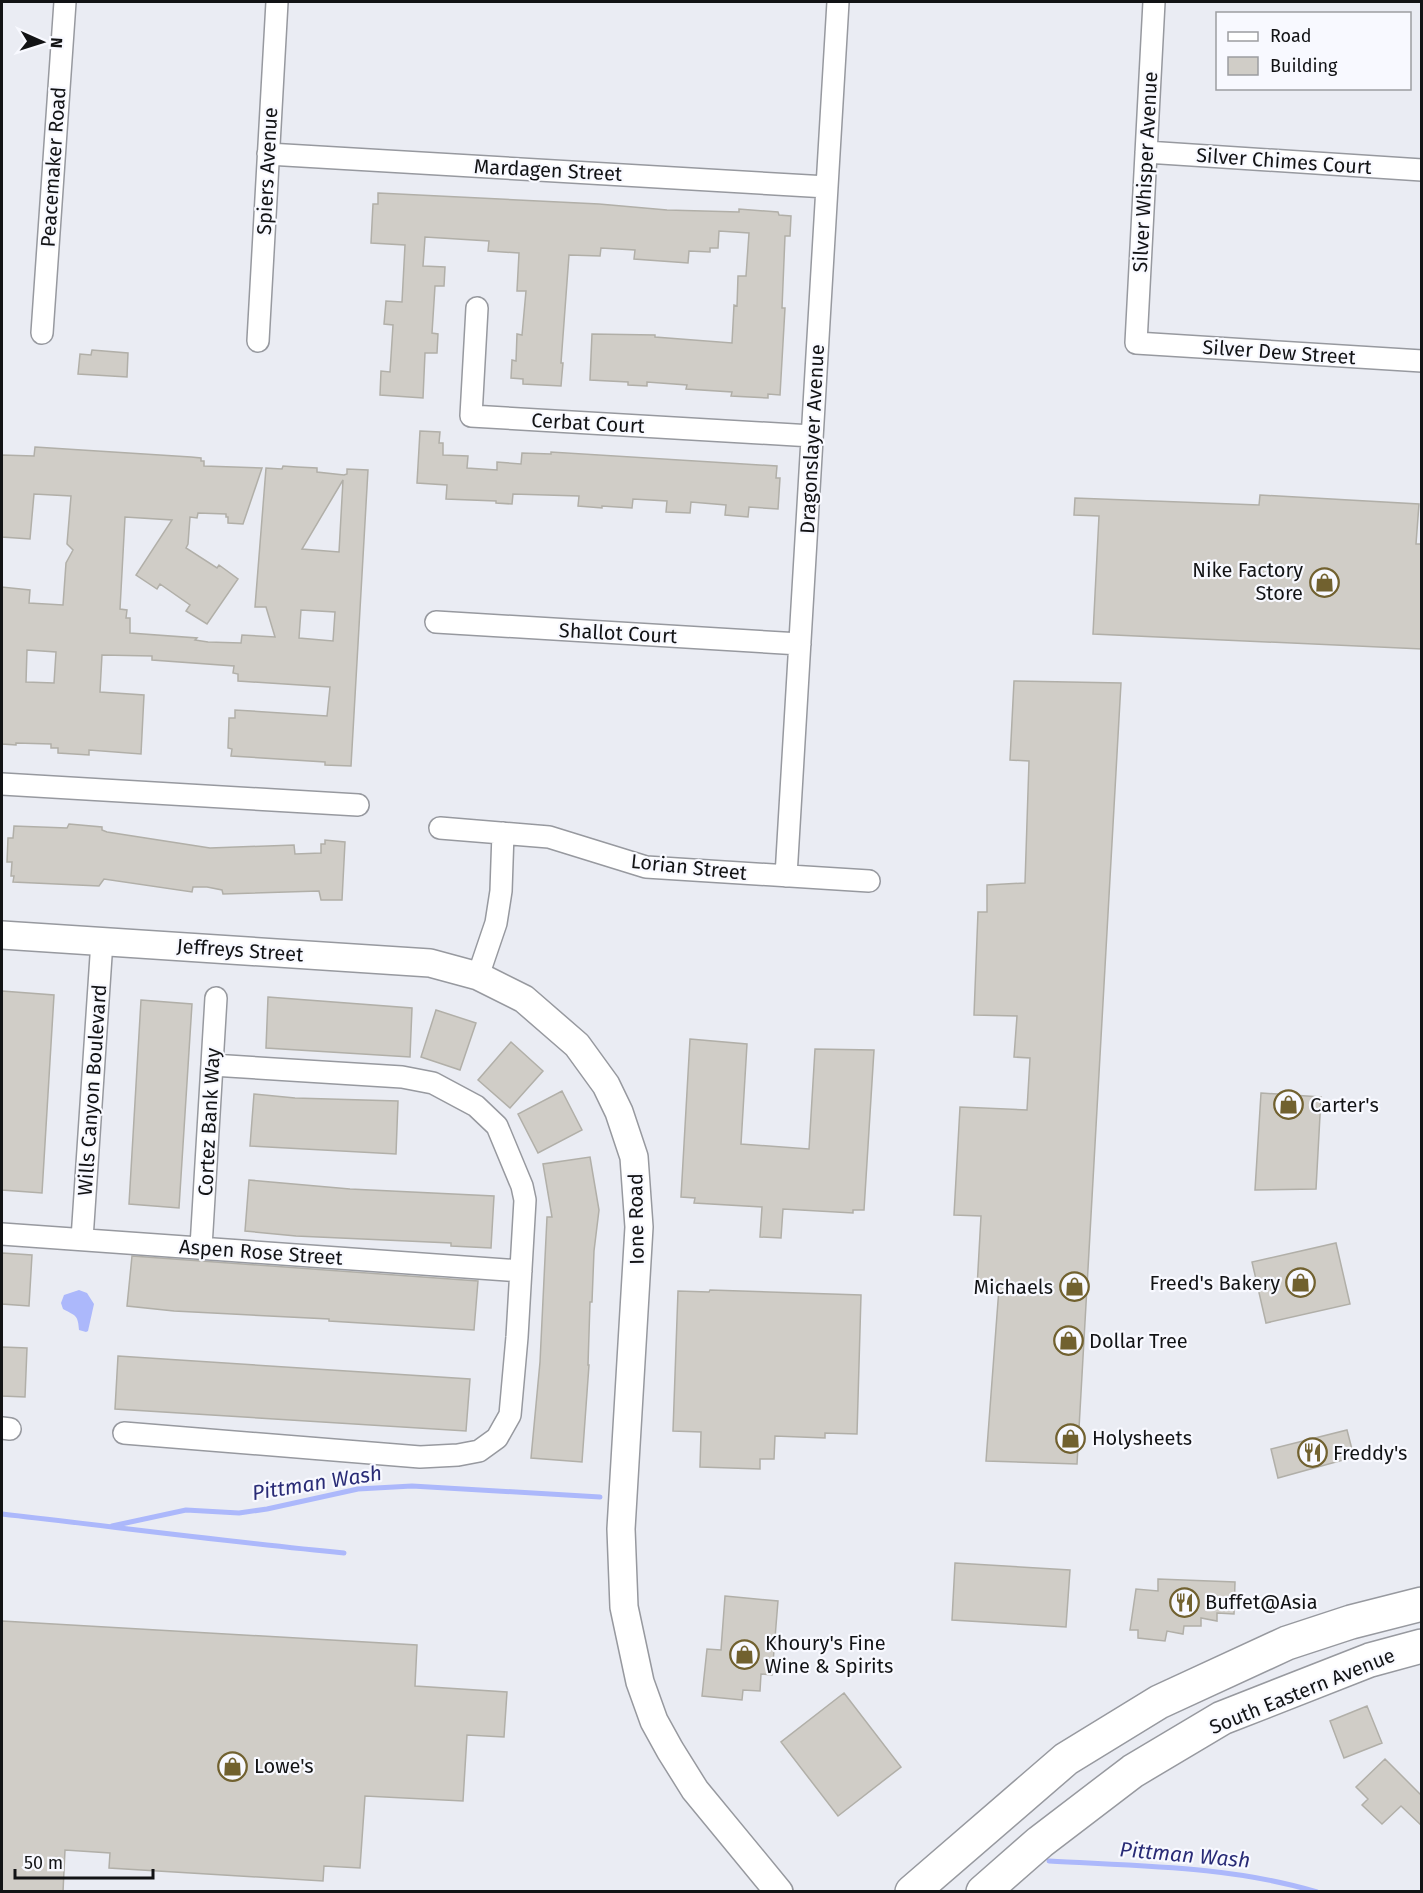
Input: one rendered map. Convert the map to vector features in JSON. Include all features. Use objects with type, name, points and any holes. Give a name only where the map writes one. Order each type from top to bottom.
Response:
[{"type":"main road","points":[[912,1892],[1066,1760],[1159,1702],[1287,1643],[1351,1622],[1422,1604]]},
{"type":"main road","points":[[1222,1719],[1246,1693],[1353,1651],[1422,1628]]},
{"type":"main road","name":"South Eastern Avenue","points":[[983,1892],[1040,1842],[1133,1772],[1222,1719],[1370,1660],[1422,1646]]},
{"type":"street","name":"Peacemaker Road","points":[[42,333],[65,2]]},
{"type":"street","name":"Spiers Avenue","points":[[258,341],[277,2]]},
{"type":"street","name":"Dragonslayer Avenue","points":[[786,876],[838,2]]},
{"type":"street","name":"Silver Whisper Avenue","points":[[1136,343],[1154,2]]},
{"type":"street","name":"Silver Chimes Court","points":[[1146,152],[1422,170]]},
{"type":"street","name":"Mardagen Street","points":[[268,154],[827,187]]},
{"type":"street","name":"Cerbat Court","points":[[477,308],[471,416],[812,436]]},
{"type":"street","name":"Silver Dew Street","points":[[1136,343],[1422,361]]},
{"type":"street","name":"Shallot Court","points":[[436,622],[800,644]]},
{"type":"street","points":[[2,784],[358,806]]},
{"type":"street","name":"Lorian Street","points":[[440,828],[549,837],[646,867],[869,881]]},
{"type":"street","points":[[478,976],[496,923],[501,891],[503,833]]},
{"type":"street","name":"Jeffreys Street","points":[[2,935],[430,963],[478,976]]},
{"type":"street","name":"Wills Canyon Boulevard","points":[[82,1239],[102,941]]},
{"type":"street","name":"Ione Road","points":[[478,976],[524,999],[577,1045],[606,1085],[619,1112],[634,1157],[639,1227],[621,1529],[624,1607],[640,1682],[654,1721],[695,1791],[779,1892]]},
{"type":"street","name":"Cortez Bank Way","points":[[201,1247],[216,998]]},
{"type":"street","points":[[124,1433],[420,1457],[458,1455],[479,1451],[497,1438],[510,1415],[525,1200],[522,1186],[497,1125],[476,1106],[433,1083],[402,1077],[212,1065]]},
{"type":"street","name":"Aspen Rose Street","points":[[2,1234],[521,1271]]},
{"type":"water","points":[[79,1290],[87,1293],[94,1304],[86,1332],[79,1330],[77,1319],[63,1309],[61,1303],[64,1295]]},
{"type":"building","points":[[378,193],[599,204],[667,210],[739,212],[739,209],[778,212],[779,215],[791,216],[790,236],[785,236],[782,308],[785,308],[780,395],[768,394],[768,398],[731,396],[732,392],[686,389],[687,385],[647,382],[647,386],[628,385],[628,382],[590,380],[592,334],[655,335],[655,337],[732,343],[738,276],[746,276],[749,233],[719,231],[718,248],[710,248],[710,252],[689,251],[688,263],[634,259],[635,250],[601,248],[600,256],[569,255],[561,386],[523,384],[523,379],[511,378],[512,360],[516,361],[517,334],[522,335],[526,291],[517,291],[519,253],[488,251],[489,241],[425,237],[423,266],[445,267],[444,286],[435,286],[432,333],[438,334],[437,353],[425,353],[423,398],[380,395],[381,371],[390,372],[393,325],[384,324],[386,301],[402,302],[405,245],[371,243],[373,204],[378,204]]},
{"type":"building","points":[[92,350],[128,353],[127,377],[78,374],[80,354],[91,355]]},
{"type":"building","points":[[420,431],[440,432],[439,443],[443,443],[443,455],[468,456],[467,468],[497,470],[497,462],[521,464],[522,453],[551,454],[551,452],[777,466],[776,478],[780,478],[778,509],[749,507],[748,517],[725,515],[726,505],[691,502],[690,513],[666,512],[667,501],[633,499],[632,508],[602,506],[602,508],[578,506],[579,496],[513,494],[512,504],[446,499],[447,485],[417,483]]},
{"type":"building","points":[[35,447],[191,457],[201,458],[204,466],[262,468],[243,524],[228,523],[226,514],[198,513],[197,518],[190,517],[186,548],[217,568],[219,565],[238,579],[207,624],[186,611],[190,605],[160,584],[157,589],[136,575],[172,520],[125,517],[120,609],[127,610],[126,618],[130,618],[130,633],[197,638],[195,640],[208,642],[241,643],[242,635],[275,637],[266,607],[255,607],[266,468],[282,469],[283,466],[317,468],[317,472],[344,475],[347,474],[347,469],[368,470],[351,766],[325,765],[325,762],[231,756],[232,749],[228,748],[229,718],[235,718],[235,710],[327,716],[330,687],[238,681],[238,674],[233,673],[234,666],[152,660],[152,656],[102,655],[100,692],[144,695],[141,754],[89,750],[89,755],[58,753],[58,748],[51,748],[51,744],[2,744],[2,587],[30,590],[29,603],[63,605],[66,563],[73,550],[67,544],[71,496],[34,494],[30,539],[2,537],[2,455],[34,456]],"holes":[[[343,480],[339,552],[302,549]],[[301,610],[335,612],[333,641],[299,638]],[[27,650],[56,652],[54,683],[26,682]]]},
{"type":"building","points":[[1260,495],[1419,504],[1416,544],[1422,544],[1422,649],[1093,634],[1099,516],[1074,515],[1075,498],[1259,505]]},
{"type":"building","points":[[1014,681],[1121,683],[1077,1464],[986,1461],[999,1288],[977,1288],[981,1216],[954,1215],[960,1107],[1027,1110],[1030,1058],[1014,1057],[1017,1016],[974,1015],[978,912],[987,912],[987,885],[1025,883],[1029,761],[1010,760]]},
{"type":"building","points":[[69,824],[102,827],[102,830],[107,832],[210,848],[294,845],[295,854],[321,853],[321,844],[325,844],[325,840],[345,842],[342,900],[321,900],[319,891],[223,894],[222,890],[207,887],[193,887],[192,892],[104,879],[99,886],[13,882],[12,862],[7,862],[8,838],[13,838],[14,826],[67,828]]},
{"type":"building","points":[[2,991],[54,995],[42,1193],[2,1190]]},
{"type":"building","points":[[268,997],[412,1008],[410,1057],[266,1048]]},
{"type":"building","points":[[141,1000],[192,1004],[179,1208],[129,1204]]},
{"type":"building","points":[[436,1010],[476,1023],[460,1070],[421,1057]]},
{"type":"building","points":[[690,1039],[747,1044],[741,1144],[809,1149],[815,1049],[874,1050],[864,1210],[853,1210],[853,1213],[783,1209],[781,1238],[760,1237],[762,1207],[694,1203],[695,1198],[681,1197]]},
{"type":"building","points":[[511,1042],[543,1071],[510,1108],[478,1080]]},
{"type":"building","points":[[562,1091],[582,1130],[538,1153],[518,1114]]},
{"type":"building","points":[[1261,1093],[1321,1097],[1316,1189],[1255,1190]]},
{"type":"building","points":[[254,1094],[295,1098],[398,1101],[396,1154],[250,1146]]},
{"type":"building","points":[[590,1157],[599,1210],[594,1251],[592,1302],[590,1302],[589,1365],[582,1462],[531,1458],[540,1362],[547,1217],[552,1217],[543,1164]]},
{"type":"building","points":[[249,1180],[350,1189],[494,1196],[491,1248],[451,1246],[451,1243],[296,1236],[245,1231]]},
{"type":"building","name":"Freed's Bakery","points":[[1336,1243],[1350,1304],[1266,1323],[1252,1262]]},
{"type":"building","points":[[2,1253],[32,1255],[29,1306],[2,1304]]},
{"type":"building","points":[[132,1256],[478,1281],[474,1330],[127,1306]]},
{"type":"building","points":[[710,1290],[861,1295],[857,1434],[825,1433],[825,1438],[775,1436],[774,1459],[760,1459],[760,1469],[700,1467],[701,1432],[673,1431],[678,1291],[709,1292]]},
{"type":"building","points":[[2,1347],[27,1348],[25,1397],[2,1396]]},
{"type":"building","points":[[118,1356],[470,1379],[466,1431],[115,1409]]},
{"type":"building","name":"Freddy's","points":[[1347,1430],[1354,1457],[1278,1478],[1271,1449]]},
{"type":"building","points":[[955,1563],[1070,1570],[1066,1627],[952,1620]]},
{"type":"building","name":"Buffet@Asia","points":[[1158,1579],[1235,1582],[1234,1614],[1217,1613],[1217,1621],[1201,1618],[1201,1626],[1184,1626],[1183,1634],[1167,1631],[1165,1641],[1138,1638],[1138,1630],[1130,1630],[1136,1589],[1158,1591]]},
{"type":"building","points":[[725,1596],[778,1601],[772,1675],[761,1674],[760,1691],[743,1690],[742,1700],[702,1696],[707,1649],[721,1650]]},
{"type":"building","name":"Lowe's","points":[[2,1621],[417,1645],[415,1686],[507,1692],[504,1737],[467,1735],[463,1801],[365,1796],[360,1868],[324,1866],[323,1881],[109,1868],[110,1853],[65,1850],[63,1892],[2,1891]]},
{"type":"building","points":[[844,1693],[901,1767],[838,1816],[781,1742]]},
{"type":"building","points":[[1367,1706],[1382,1743],[1344,1758],[1330,1721]]},
{"type":"building","points":[[1385,1759],[1422,1796],[1422,1826],[1401,1806],[1382,1824],[1362,1805],[1368,1799],[1356,1787]]},
{"type":"waterway","name":"Pittman Wash","points":[[112,1526],[186,1510],[239,1513],[267,1509],[358,1489],[412,1486],[600,1497]]},
{"type":"waterway","name":"Pittman Wash","points":[[2,1514],[344,1553]]},
{"type":"waterway","name":"Pittman Wash","points":[[1049,1861],[1218,1872],[1284,1883],[1317,1892]]},
{"type":"place","name":"Nike Factory Store","points":[[1324,582]]},
{"type":"place","name":"Carter's","points":[[1289,1105]]},
{"type":"place","name":"Freed's Bakery","points":[[1301,1283]]},
{"type":"place","name":"Michaels","points":[[1074,1287]]},
{"type":"place","name":"Dollar Tree","points":[[1068,1341]]},
{"type":"place","name":"Holysheets","points":[[1071,1438]]},
{"type":"place","name":"Freddy's","points":[[1312,1453]]},
{"type":"place","name":"Buffet@Asia","points":[[1184,1602]]},
{"type":"place","name":"Khoury's Fine Wine & Spirits","points":[[744,1655]]},
{"type":"place","name":"Lowe's","points":[[233,1766]]}]
